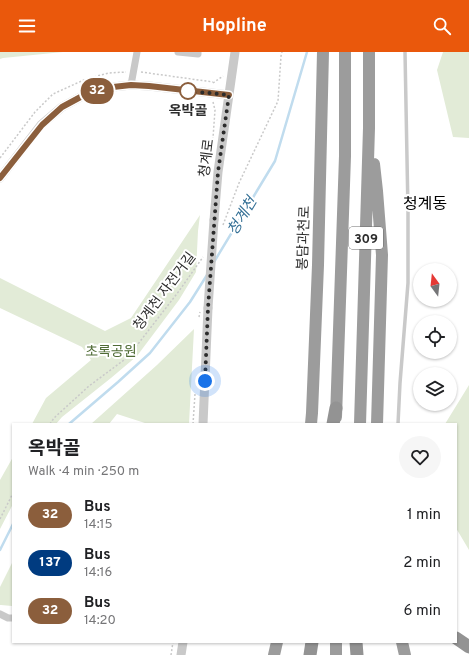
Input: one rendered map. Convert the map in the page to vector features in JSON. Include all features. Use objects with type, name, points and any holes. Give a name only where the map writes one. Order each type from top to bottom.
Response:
[{"type":"highway","name":"309","points":[[336,408],[345,156],[345,52]]},
{"type":"highway","name":"309","points":[[360,423],[369,128],[369,52]]},
{"type":"highway","name":"봉담과천로","points":[[311,423],[318,265],[324,53]]},
{"type":"highway","points":[[369,128],[377,191],[382,254],[377,423]]},
{"type":"highway","points":[[335,423],[336,408]]},
{"type":"highway","points":[[457,639],[469,647]]},
{"type":"highway","points":[[274,655],[277,643]]},
{"type":"highway","points":[[310,655],[312,643]]},
{"type":"highway","points":[[336,643],[336,655]]},
{"type":"highway","points":[[355,643],[355,655]]},
{"type":"highway","points":[[402,643],[405,655]]},
{"type":"street","points":[[131,85],[137,52]]},
{"type":"street","points":[[178,52],[198,54],[198,52]]},
{"type":"street","name":"청계로","points":[[203,423],[208,308],[218,172],[235,52]]},
{"type":"street","points":[[0,178],[42,125],[62,107],[88,93],[113,87],[131,85],[229,95]]},
{"type":"street","points":[[0,614],[8,618],[12,618]]},
{"type":"street","points":[[181,655],[183,643]]},
{"type":"lane","points":[[398,423],[408,283],[405,52]]},
{"type":"path","points":[[221,229],[225,223],[239,183],[278,101],[280,56],[282,52]]},
{"type":"path","name":"청계천 자전거길","points":[[51,423],[54,418],[89,386],[128,357],[179,291],[206,252]]},
{"type":"path","points":[[0,519],[12,495]]},
{"type":"path","points":[[171,655],[173,643]]},
{"type":"green space","points":[[0,52],[63,52],[0,59]]},
{"type":"green space","points":[[443,52],[469,52],[469,138],[453,137],[437,70]]},
{"type":"green space","name":"초록공원","points":[[200,215],[196,272],[179,300],[137,356],[62,417],[57,423],[33,423],[46,398],[91,360],[82,347],[0,308],[0,278],[105,331],[131,318]]},
{"type":"green space","points":[[194,329],[189,423],[145,423],[117,414],[110,423],[92,423],[157,365]]},
{"type":"green space","points":[[469,385],[469,550],[457,530],[457,423],[446,423],[453,411],[457,411],[457,404]]},
{"type":"green space","points":[[12,459],[12,506],[0,529],[0,480]]},
{"type":"green space","points":[[12,563],[12,606],[0,605],[0,587]]},
{"type":"waterway","name":"청계천","points":[[214,262],[275,161],[307,52]]},
{"type":"waterway","name":"청계천","points":[[70,423],[150,353],[190,302],[207,275]]},
{"type":"waterway","name":"청계천","points":[[0,550],[12,526]]},
{"type":"bus line","name":"32","points":[[0,178],[42,125],[62,107],[88,93],[113,87],[131,85],[229,95]]},
{"type":"place","name":"옥박골","points":[[188,91]]},
{"type":"district","name":"청계동","points":[[425,203]]},
{"type":"route","points":[[188,91],[229,95],[218,172],[208,308],[205,381]]}]
